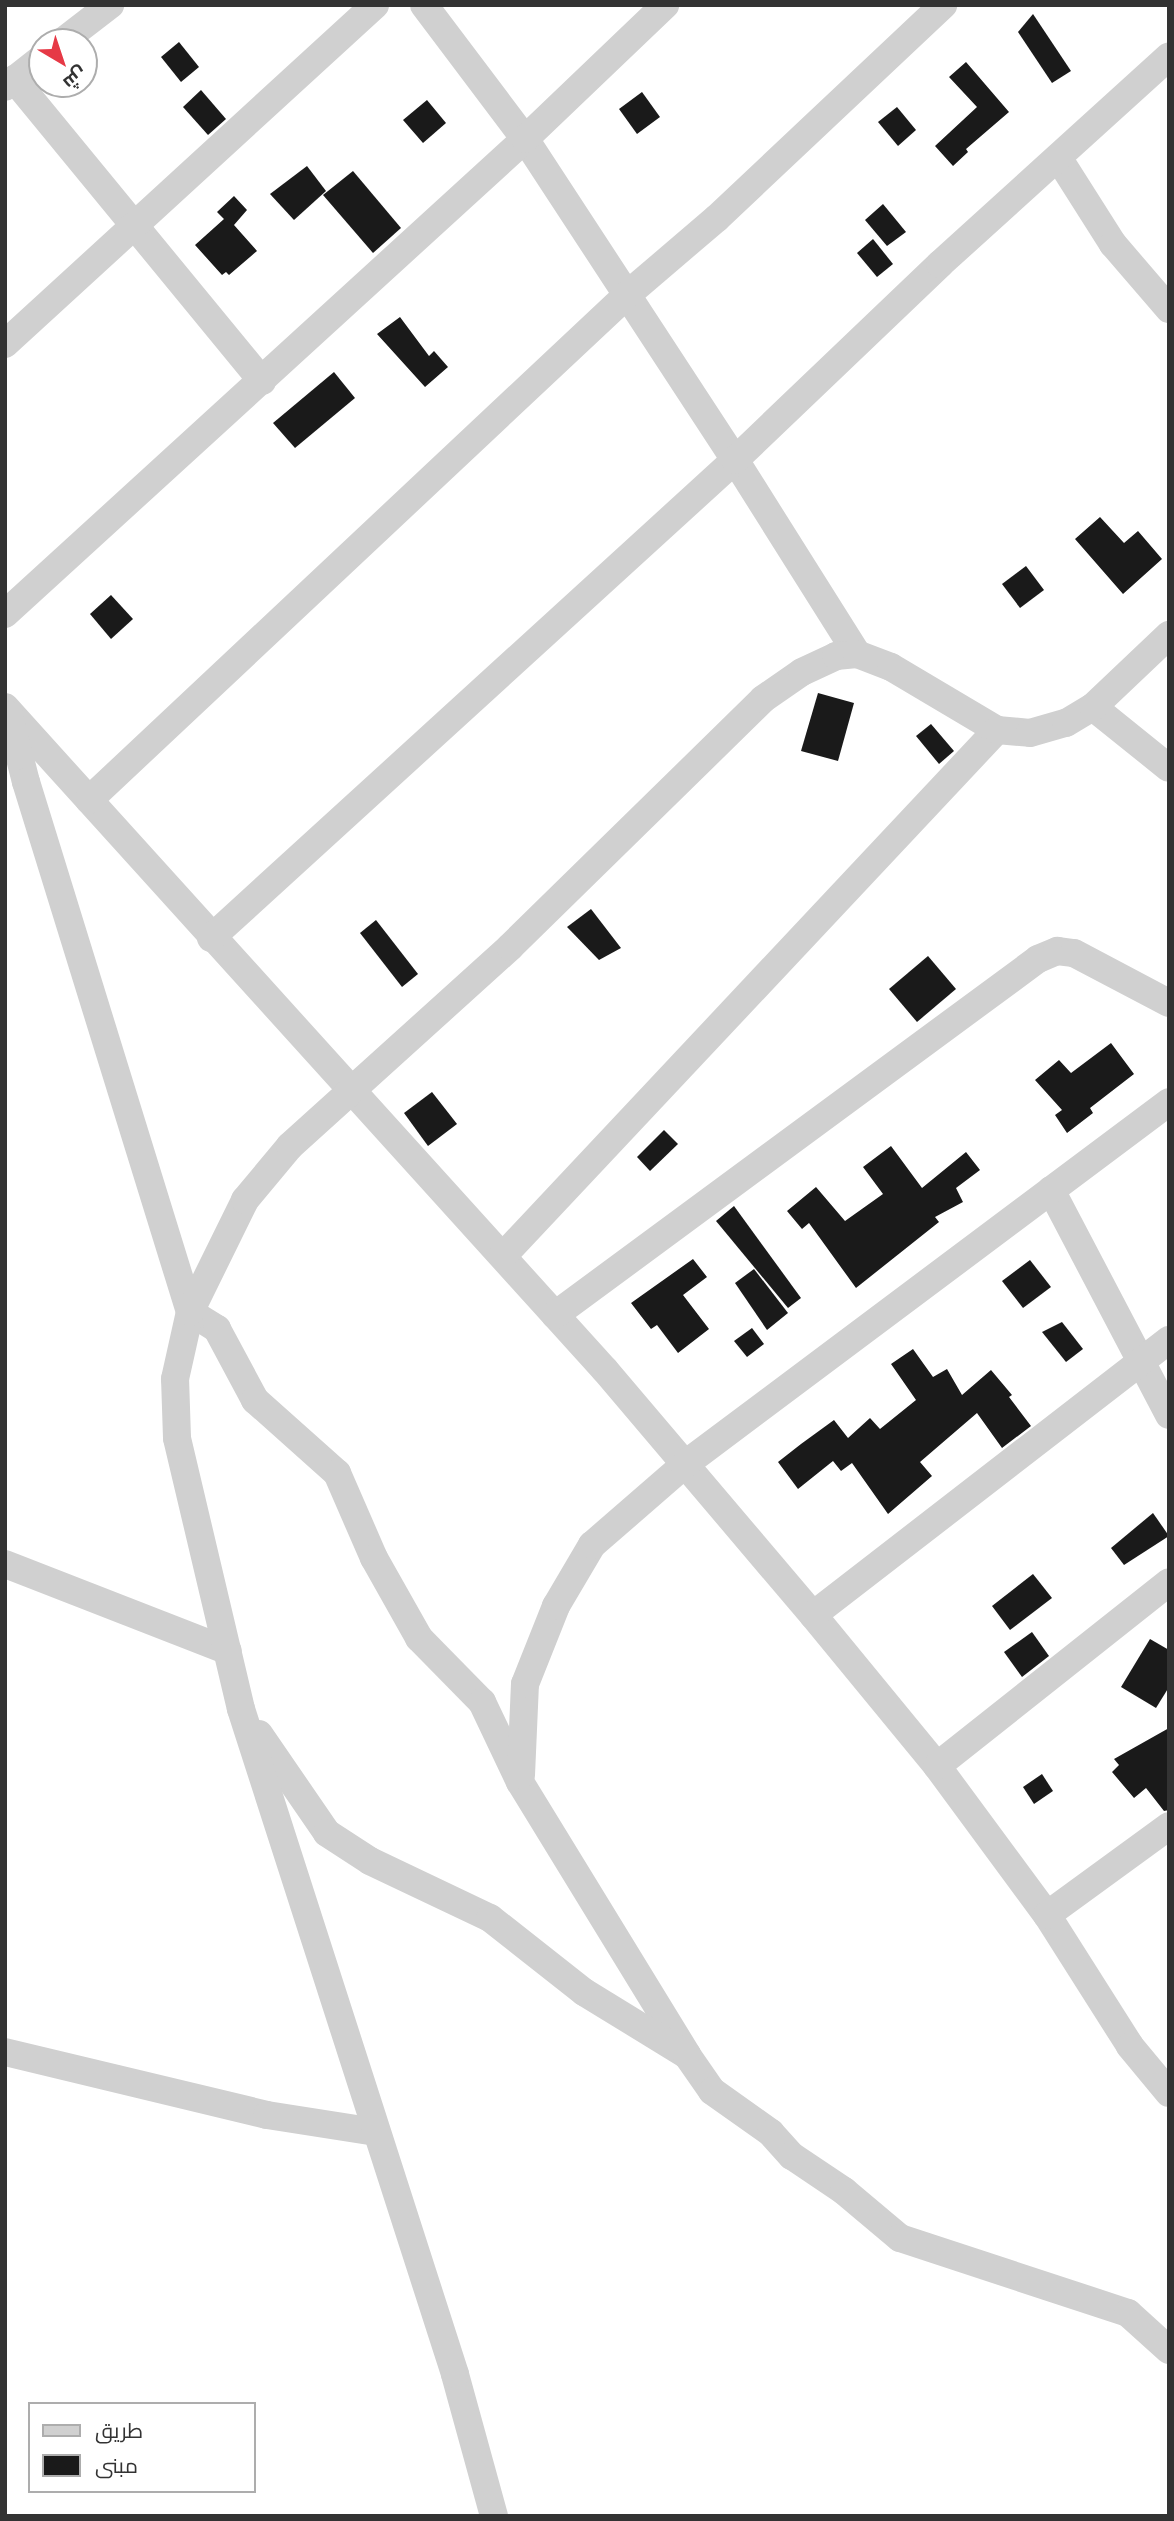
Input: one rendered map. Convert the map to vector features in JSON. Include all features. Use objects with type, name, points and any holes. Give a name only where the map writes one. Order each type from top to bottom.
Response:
[{"type":"street","points":[[80,28],[110,5]]},
{"type":"street","points":[[5,344],[374,5]]},
{"type":"street","points":[[424,5],[525,139],[628,293],[857,654]]},
{"type":"street","points":[[5,614],[525,139],[665,5]]},
{"type":"street","points":[[89,800],[628,293],[718,218],[939,7]]},
{"type":"street","points":[[211,938],[735,460],[940,264],[1059,159],[1169,56]]},
{"type":"street","points":[[28,69],[10,83],[261,380]]},
{"type":"street","points":[[1059,159],[1114,244],[1169,309]]},
{"type":"street","points":[[494,2516],[456,2374],[241,1709],[177,1438],[175,1379],[190,1312],[245,1200],[290,1146],[510,947],[763,699],[802,671],[836,656],[857,654],[891,667],[997,730],[1031,733],[1066,723],[1093,707],[1169,635]]},
{"type":"street","points":[[1093,707],[1169,768]]},
{"type":"street","points":[[7,710],[211,938],[353,1089],[503,1256],[813,1615],[937,1766],[1047,1915],[1130,2046],[1169,2093]]},
{"type":"street","points":[[7,710],[26,782],[190,1312],[217,1329],[255,1400],[337,1473],[374,1558],[419,1638],[482,1702],[520,1782],[687,2055],[712,2091],[771,2133],[792,2156],[844,2190],[900,2238],[1128,2313],[1169,2350]]},
{"type":"street","points":[[503,1256],[997,730]]},
{"type":"street","points":[[555,1315],[1038,958],[1057,951],[1074,954],[1169,1003]]},
{"type":"street","points":[[520,1782],[526,1684],[556,1606],[592,1545],[684,1465],[1169,1102]]},
{"type":"street","points":[[1051,1190],[1169,1415]]},
{"type":"street","points":[[813,1615],[1169,1339]]},
{"type":"street","points":[[5,1564],[228,1651]]},
{"type":"street","points":[[937,1766],[1169,1582]]},
{"type":"street","points":[[241,1709],[327,1833],[370,1861],[490,1918],[583,1992],[687,2055]]},
{"type":"street","points":[[1047,1915],[1169,1826]]},
{"type":"street","points":[[5,2052],[267,2115],[376,2132]]},
{"type":"building","points":[[1033,14],[1071,71],[1052,83],[1018,32]]},
{"type":"building","points":[[179,42],[199,67],[181,82],[161,57]]},
{"type":"building","points":[[966,62],[1009,112],[966,149],[968,152],[953,166],[935,146],[977,107],[949,77]]},
{"type":"building","points":[[201,90],[226,119],[208,135],[183,107]]},
{"type":"building","points":[[642,92],[660,117],[637,134],[619,109]]},
{"type":"building","points":[[427,100],[446,123],[423,143],[403,120]]},
{"type":"building","points":[[897,107],[916,130],[898,146],[878,122]]},
{"type":"building","points":[[307,166],[326,191],[294,220],[270,194]]},
{"type":"building","points":[[353,171],[401,228],[373,253],[323,195]]},
{"type":"building","points":[[234,196],[247,210],[234,225],[257,251],[229,275],[226,272],[222,275],[195,245],[224,219],[217,212]]},
{"type":"building","points":[[883,204],[906,232],[887,246],[865,220]]},
{"type":"building","points":[[873,239],[893,264],[877,277],[857,253]]},
{"type":"building","points":[[400,317],[429,356],[434,351],[448,367],[425,387],[377,334]]},
{"type":"building","points":[[334,372],[355,398],[295,448],[273,423]]},
{"type":"building","points":[[1100,517],[1124,543],[1138,531],[1162,559],[1123,594],[1075,539]]},
{"type":"building","points":[[1026,566],[1044,590],[1020,608],[1002,584]]},
{"type":"building","points":[[111,595],[133,619],[111,639],[90,614]]},
{"type":"building","points":[[818,693],[854,703],[838,761],[801,751]]},
{"type":"building","points":[[931,724],[954,751],[939,764],[916,736]]},
{"type":"building","points":[[591,909],[621,948],[599,960],[567,927]]},
{"type":"building","points":[[376,920],[418,974],[402,987],[360,933]]},
{"type":"building","points":[[928,956],[956,989],[917,1022],[889,989]]},
{"type":"building","points":[[1111,1043],[1134,1074],[1090,1108],[1093,1113],[1067,1133],[1055,1115],[1062,1110],[1035,1080],[1059,1060],[1071,1073]]},
{"type":"building","points":[[432,1092],[457,1124],[428,1146],[404,1113]]},
{"type":"building","points":[[664,1130],[678,1144],[650,1171],[637,1157]]},
{"type":"building","points":[[891,1146],[922,1188],[966,1152],[980,1170],[956,1188],[963,1202],[935,1217],[939,1222],[856,1288],[809,1223],[802,1229],[787,1211],[816,1187],[845,1221],[883,1194],[863,1167]]},
{"type":"building","points":[[734,1206],[801,1298],[788,1308],[716,1221]]},
{"type":"building","points":[[693,1259],[707,1277],[683,1295],[709,1329],[678,1353],[657,1325],[651,1329],[631,1303]]},
{"type":"building","points":[[1030,1260],[1051,1287],[1023,1308],[1002,1281]]},
{"type":"building","points":[[754,1269],[788,1313],[767,1330],[735,1283]]},
{"type":"building","points":[[1062,1322],[1083,1349],[1066,1362],[1042,1332]]},
{"type":"building","points":[[752,1328],[764,1344],[747,1357],[734,1341]]},
{"type":"building","points":[[913,1349],[933,1377],[947,1369],[962,1395],[991,1370],[1012,1395],[1009,1397],[1031,1426],[1002,1448],[977,1413],[920,1462],[932,1476],[888,1514],[852,1463],[841,1471],[833,1461],[798,1489],[778,1462],[801,1444],[834,1420],[848,1438],[870,1418],[880,1429],[916,1400],[891,1364]]},
{"type":"building","points":[[1153,1513],[1169,1536],[1124,1565],[1111,1548]]},
{"type":"building","points":[[1033,1574],[1052,1598],[1010,1630],[992,1606]]},
{"type":"building","points":[[1032,1632],[1049,1656],[1022,1677],[1004,1652]]},
{"type":"building","points":[[1150,1639],[1169,1650],[1169,1687],[1156,1708],[1121,1687]]},
{"type":"building","points":[[1169,1728],[1169,1810],[1164,1811],[1146,1788],[1134,1798],[1112,1772],[1119,1765],[1114,1759]]},
{"type":"building","points":[[1042,1774],[1053,1791],[1034,1804],[1023,1787]]}]
